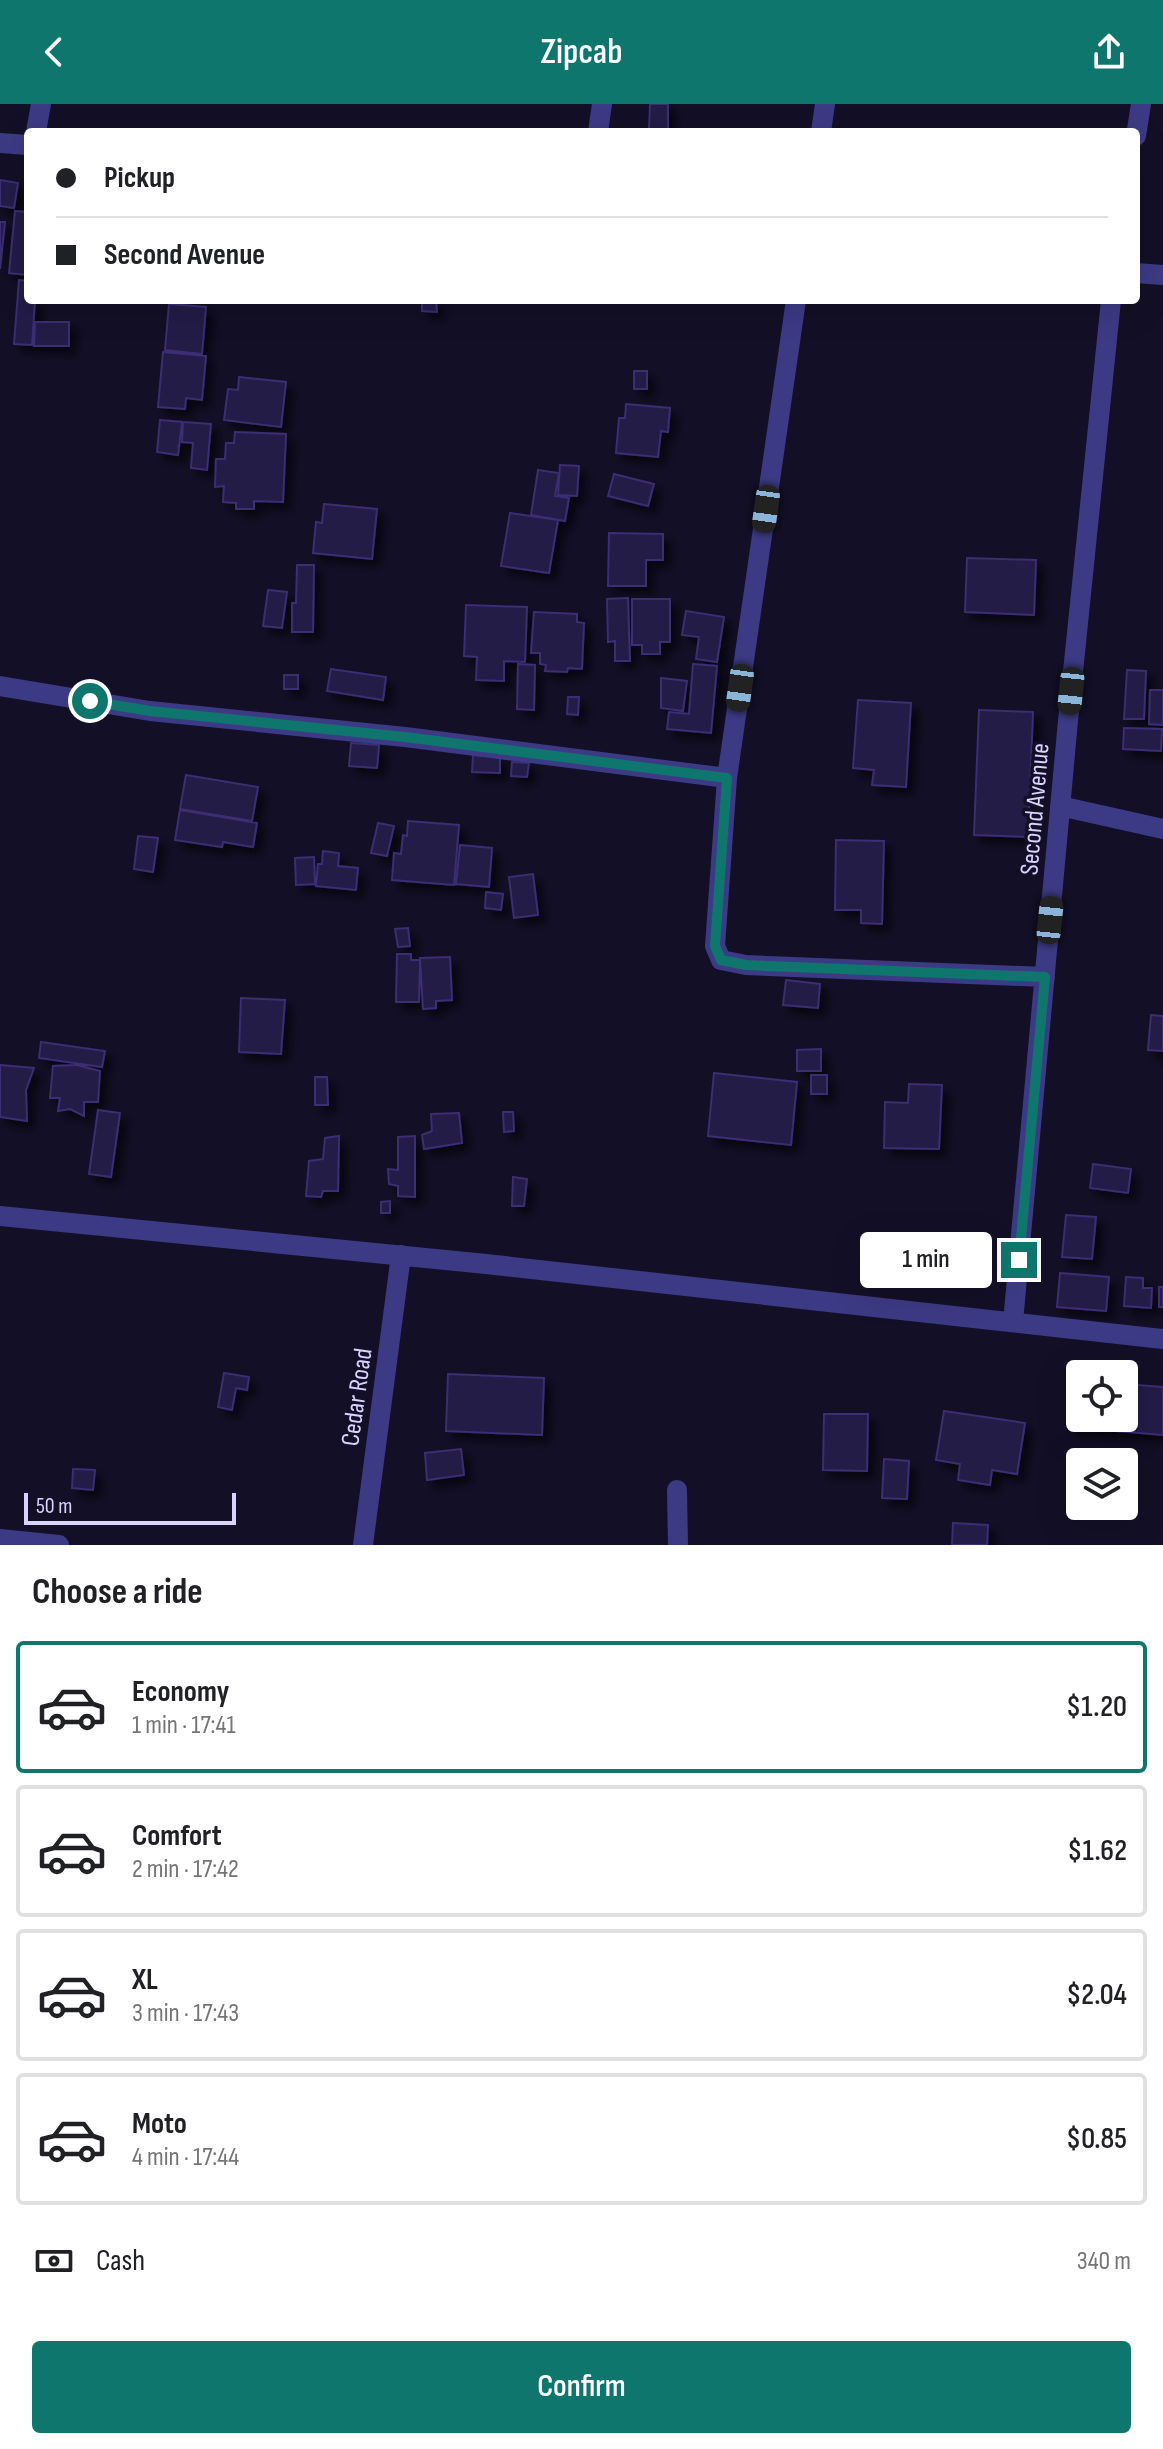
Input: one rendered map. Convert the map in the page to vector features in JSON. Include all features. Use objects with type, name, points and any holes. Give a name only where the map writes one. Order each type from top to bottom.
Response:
[{"type":"street","points":[[37,128],[41,104]]},
{"type":"street","points":[[599,128],[602,104]]},
{"type":"street","points":[[822,128],[825,104]]},
{"type":"street","points":[[1137,128],[1141,104]]},
{"type":"street","points":[[0,143],[24,145]]},
{"type":"street","points":[[1140,273],[1163,275]]},
{"type":"street","points":[[795,304],[727,778],[715,946],[721,960],[746,965],[1045,977]]},
{"type":"street","name":"Second Avenue","points":[[1013,1322],[1060,806],[1111,304]]},
{"type":"street","points":[[0,686],[150,711],[405,737],[727,778]]},
{"type":"street","points":[[1060,806],[1163,829]]},
{"type":"street","points":[[0,1216],[401,1255],[1163,1339]]},
{"type":"street","name":"Cedar Road","points":[[363,1545],[401,1255]]},
{"type":"street","points":[[677,1490],[678,1545]]},
{"type":"street","points":[[0,1539],[59,1545]]},
{"type":"building","points":[[650,104],[668,104],[668,128],[649,128]]},
{"type":"building","points":[[0,180],[18,183],[14,208],[0,206]]},
{"type":"building","points":[[15,211],[24,212],[24,275],[9,273]]},
{"type":"building","points":[[0,222],[5,222],[0,269]]},
{"type":"building","points":[[19,280],[24,281],[24,304],[35,304],[32,345],[14,344]]},
{"type":"building","points":[[169,304],[206,307],[202,354],[165,350]]},
{"type":"building","points":[[422,304],[436,304],[437,312],[422,311]]},
{"type":"building","points":[[35,322],[69,322],[69,346],[34,346]]},
{"type":"building","points":[[163,352],[206,356],[202,400],[186,398],[185,409],[158,407]]},
{"type":"building","points":[[634,371],[647,371],[647,389],[634,389]]},
{"type":"building","points":[[239,377],[286,382],[281,427],[224,420],[228,389],[238,390]]},
{"type":"building","points":[[626,404],[670,408],[668,432],[661,431],[658,457],[616,453],[619,418],[625,418]]},
{"type":"building","points":[[160,420],[182,422],[178,455],[157,452]]},
{"type":"building","points":[[183,422],[211,424],[207,470],[191,468],[193,443],[182,442]]},
{"type":"building","points":[[235,432],[286,434],[283,502],[254,501],[254,509],[236,509],[236,503],[223,502],[224,486],[215,487],[216,459],[225,459],[226,443],[234,443]]},
{"type":"building","points":[[560,465],[579,466],[577,496],[558,495]]},
{"type":"building","points":[[538,470],[559,473],[555,496],[569,498],[565,521],[531,515]]},
{"type":"building","points":[[614,474],[654,484],[648,506],[608,496]]},
{"type":"building","points":[[324,504],[377,509],[372,559],[313,553],[316,522],[322,523]]},
{"type":"building","points":[[510,513],[558,520],[549,573],[501,566]]},
{"type":"building","points":[[609,533],[663,534],[663,560],[646,560],[646,586],[608,586]]},
{"type":"building","points":[[967,558],[1036,560],[1034,615],[965,612]]},
{"type":"building","points":[[297,565],[314,565],[313,632],[292,632]]},
{"type":"building","points":[[268,590],[287,592],[282,628],[263,626]]},
{"type":"building","points":[[628,598],[630,661],[615,661],[615,641],[608,642],[607,599]]},
{"type":"building","points":[[632,599],[670,599],[670,642],[660,642],[660,654],[642,654],[642,645],[632,645]]},
{"type":"building","points":[[466,605],[527,607],[525,662],[504,661],[504,681],[476,680],[477,657],[464,656]]},
{"type":"building","points":[[686,611],[724,617],[717,662],[696,659],[699,637],[682,635]]},
{"type":"building","points":[[534,612],[577,614],[577,622],[584,623],[582,669],[545,671],[546,665],[540,664],[540,653],[531,653]]},
{"type":"building","points":[[518,664],[535,665],[534,710],[517,709]]},
{"type":"building","points":[[693,664],[717,666],[711,733],[667,729],[669,712],[689,714]]},
{"type":"building","points":[[331,669],[386,677],[383,700],[327,691]]},
{"type":"building","points":[[1127,670],[1146,671],[1144,719],[1124,719]]},
{"type":"building","points":[[284,675],[298,675],[298,689],[284,689]]},
{"type":"building","points":[[661,678],[687,681],[683,711],[661,708]]},
{"type":"building","points":[[1150,690],[1163,690],[1163,725],[1149,724]]},
{"type":"building","points":[[568,697],[579,697],[578,715],[567,714]]},
{"type":"building","points":[[858,700],[911,703],[906,787],[872,785],[874,770],[853,768]]},
{"type":"building","points":[[979,710],[1033,712],[1028,837],[974,835]]},
{"type":"building","points":[[1124,728],[1162,729],[1161,751],[1123,749]]},
{"type":"building","points":[[351,743],[379,745],[377,768],[349,766]]},
{"type":"building","points":[[473,755],[500,757],[500,773],[472,772]]},
{"type":"building","points":[[512,762],[529,763],[527,777],[511,776]]},
{"type":"building","points":[[186,775],[258,787],[252,821],[180,809]]},
{"type":"building","points":[[180,810],[257,823],[253,847],[223,842],[222,847],[175,840]]},
{"type":"building","points":[[408,821],[459,825],[454,885],[392,880],[394,853],[401,854]]},
{"type":"building","points":[[378,823],[394,826],[387,856],[371,853]]},
{"type":"building","points":[[138,836],[158,838],[153,872],[134,869]]},
{"type":"building","points":[[836,840],[884,841],[882,924],[861,923],[861,910],[835,910]]},
{"type":"building","points":[[460,845],[492,848],[489,887],[456,884]]},
{"type":"building","points":[[323,851],[339,853],[338,866],[358,868],[356,890],[316,886]]},
{"type":"building","points":[[314,857],[315,884],[296,885],[295,858]]},
{"type":"building","points":[[533,874],[538,915],[514,918],[509,877]]},
{"type":"building","points":[[486,892],[503,894],[501,910],[485,908]]},
{"type":"building","points":[[408,928],[410,946],[398,947],[395,929]]},
{"type":"building","points":[[397,954],[411,954],[411,960],[420,960],[419,1002],[396,1002]]},
{"type":"building","points":[[450,957],[452,1000],[436,1001],[436,1008],[423,1009],[420,958]]},
{"type":"building","points":[[786,980],[820,984],[818,1008],[783,1005]]},
{"type":"building","points":[[241,998],[285,1000],[281,1054],[239,1052]]},
{"type":"building","points":[[1151,1015],[1163,1016],[1163,1051],[1148,1050]]},
{"type":"building","points":[[41,1042],[105,1051],[102,1067],[39,1058]]},
{"type":"building","points":[[821,1049],[821,1071],[797,1071],[797,1050]]},
{"type":"building","points":[[0,1065],[34,1068],[26,1090],[27,1121],[0,1117]]},
{"type":"building","points":[[77,1065],[100,1071],[98,1102],[84,1102],[84,1116],[70,1109],[58,1111],[60,1098],[50,1098],[53,1066]]},
{"type":"building","points":[[714,1073],[797,1082],[791,1145],[708,1136]]},
{"type":"building","points":[[811,1075],[827,1075],[827,1094],[811,1094]]},
{"type":"building","points":[[315,1077],[327,1077],[328,1105],[315,1105]]},
{"type":"building","points":[[909,1084],[942,1085],[939,1149],[884,1148],[885,1102],[908,1103]]},
{"type":"building","points":[[98,1110],[120,1113],[111,1177],[89,1174]]},
{"type":"building","points":[[503,1112],[513,1112],[514,1131],[504,1132]]},
{"type":"building","points":[[459,1113],[462,1143],[424,1149],[422,1135],[432,1131],[431,1114]]},
{"type":"building","points":[[339,1136],[338,1191],[323,1191],[321,1197],[306,1196],[309,1161],[323,1159],[325,1138]]},
{"type":"building","points":[[415,1136],[415,1197],[398,1196],[398,1186],[389,1184],[388,1169],[398,1170],[398,1137]]},
{"type":"building","points":[[1093,1164],[1131,1169],[1128,1193],[1090,1188]]},
{"type":"building","points":[[513,1177],[527,1179],[524,1206],[512,1206]]},
{"type":"building","points":[[390,1201],[390,1213],[381,1213],[381,1202]]},
{"type":"building","points":[[1066,1215],[1096,1217],[1092,1259],[1062,1257]]},
{"type":"building","points":[[1060,1273],[1109,1277],[1106,1311],[1057,1307]]},
{"type":"building","points":[[1126,1277],[1143,1278],[1143,1288],[1152,1288],[1151,1308],[1124,1306]]},
{"type":"building","points":[[1159,1287],[1163,1287],[1163,1307],[1159,1307]]},
{"type":"building","points":[[224,1373],[249,1377],[247,1390],[236,1388],[232,1410],[218,1407]]},
{"type":"building","points":[[448,1374],[544,1378],[542,1435],[446,1431]]},
{"type":"building","points":[[1138,1385],[1163,1387],[1163,1435],[1127,1432],[1138,1432]]},
{"type":"building","points":[[944,1411],[1025,1423],[1017,1474],[992,1470],[990,1485],[958,1480],[960,1464],[936,1460]]},
{"type":"building","points":[[824,1414],[868,1414],[867,1471],[823,1470]]},
{"type":"building","points":[[461,1449],[464,1475],[427,1480],[425,1453]]},
{"type":"building","points":[[884,1459],[909,1461],[907,1499],[882,1498]]},
{"type":"building","points":[[73,1469],[95,1470],[93,1490],[72,1488]]},
{"type":"building","points":[[953,1523],[988,1525],[987,1545],[952,1545]]},
{"type":"route","points":[[90,701],[150,711],[405,737],[727,778],[716,913],[715,946],[721,960],[746,965],[1045,977],[1019,1260]]}]
